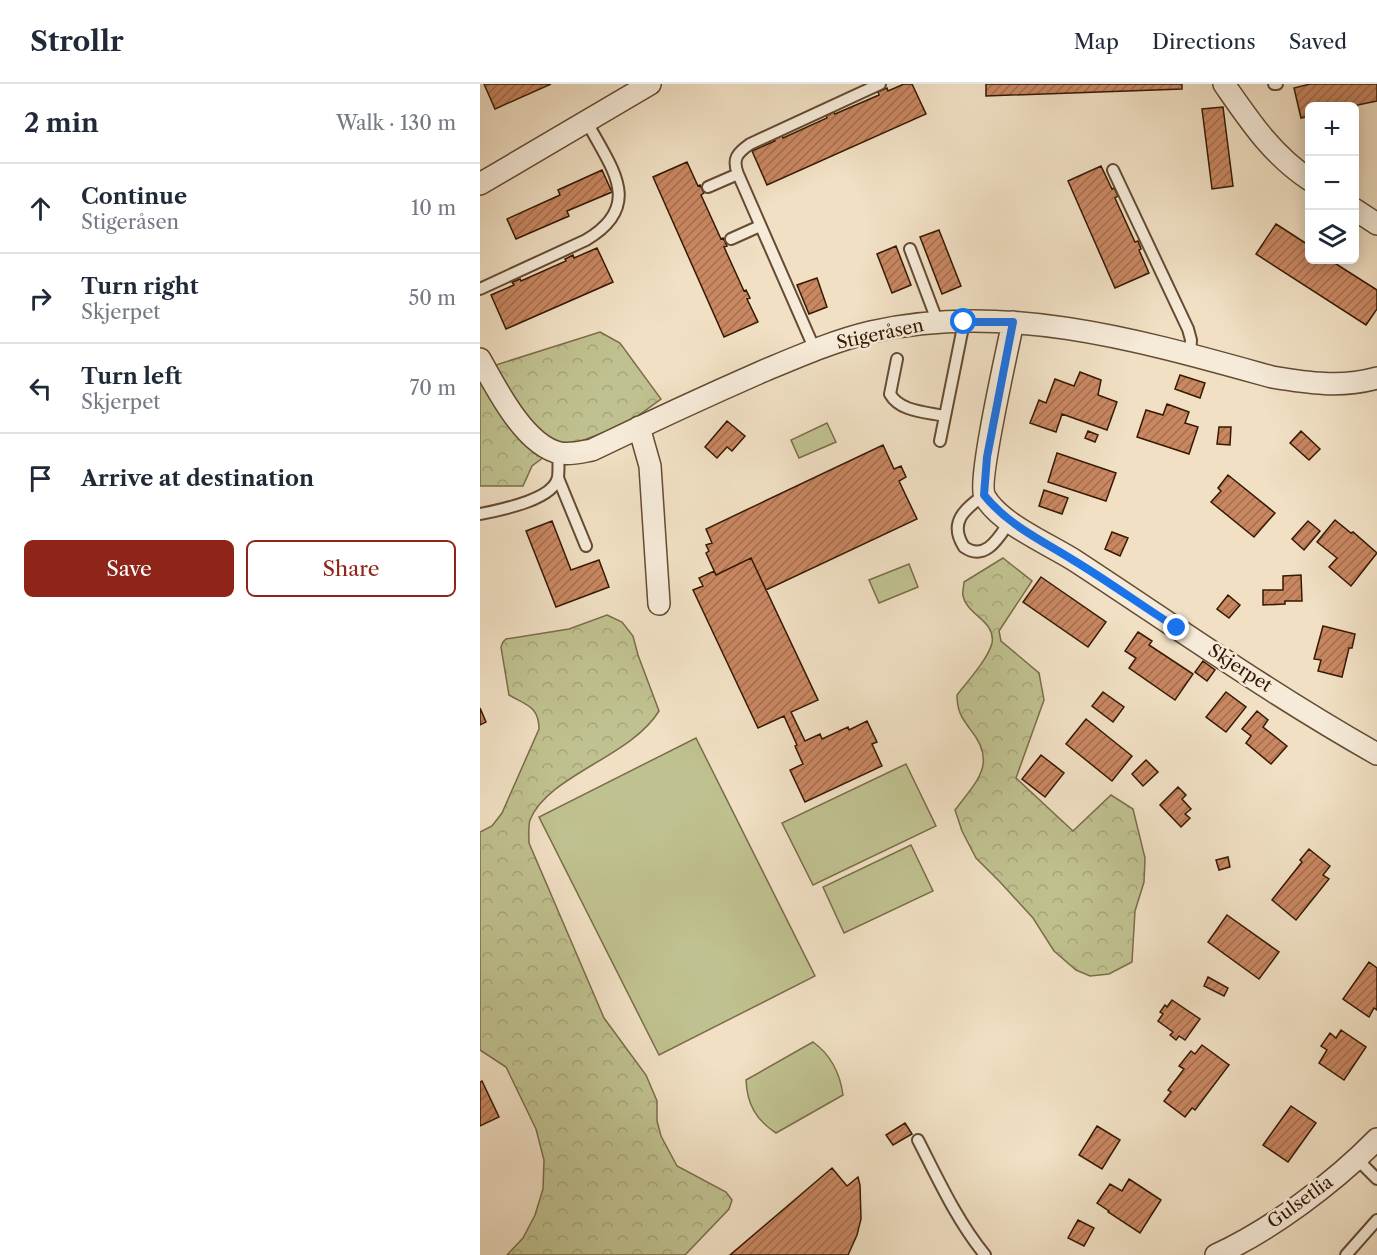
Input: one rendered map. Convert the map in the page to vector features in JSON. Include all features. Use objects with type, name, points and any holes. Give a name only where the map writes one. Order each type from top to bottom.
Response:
[{"type":"street","points":[[482,179],[587,122],[650,84]]},
{"type":"street","points":[[1224,84],[1258,134],[1283,159],[1305,176]]},
{"type":"street","points":[[1356,210],[1377,224]]},
{"type":"street","points":[[984,495],[987,457],[1013,322]]},
{"type":"street","name":"Stigeråsen","points":[[559,453],[592,450],[687,404],[814,350],[871,332],[938,323],[1013,322],[1062,326],[1300,382],[1344,385],[1377,378]]},
{"type":"street","points":[[480,359],[509,408],[529,435],[543,446],[559,453]]},
{"type":"street","points":[[639,427],[650,466],[658,604]]},
{"type":"street","name":"Skjerpet","points":[[984,495],[1010,521],[1377,754]]},
{"type":"street","name":"Gulsetlia","points":[[1216,1255],[1296,1207],[1357,1159],[1377,1139]]},
{"type":"lane","points":[[814,350],[738,174],[734,162],[735,156],[750,144],[880,84]]},
{"type":"lane","points":[[480,289],[586,240],[601,231],[612,218],[619,203],[619,188],[587,122]]},
{"type":"lane","points":[[1113,170],[1188,329],[1191,340],[1190,355]]},
{"type":"lane","points":[[708,187],[738,174]]},
{"type":"lane","points":[[731,239],[760,226]]},
{"type":"lane","points":[[910,249],[938,323]]},
{"type":"lane","points":[[940,441],[964,322]]},
{"type":"lane","points":[[897,359],[890,394],[893,400],[901,406],[945,416]]},
{"type":"lane","points":[[559,453],[558,478],[586,546]]},
{"type":"lane","points":[[480,514],[534,499],[549,491],[558,478]]},
{"type":"lane","points":[[984,495],[961,517],[957,532],[964,547],[977,552],[985,550],[993,545],[1010,521]]},
{"type":"lane","points":[[918,1140],[953,1207],[975,1243],[986,1255]]},
{"type":"lane","points":[[1357,1159],[1377,1179]]},
{"type":"lane","points":[[1346,1255],[1377,1220]]},
{"type":"green space","points":[[600,332],[620,343],[661,399],[628,423],[548,454],[532,466],[523,486],[480,486],[480,370]]},
{"type":"green space","points":[[827,423],[836,442],[799,458],[791,440]]},
{"type":"green space","points":[[1003,558],[1032,581],[999,631],[1001,641],[1039,673],[1044,700],[1016,778],[1073,831],[1111,795],[1133,809],[1145,858],[1144,882],[1135,911],[1132,962],[1109,974],[1090,976],[1076,970],[1054,951],[1033,918],[976,858],[962,831],[955,810],[977,781],[983,762],[983,752],[978,741],[960,713],[957,695],[982,663],[992,643],[990,629],[966,603],[963,594],[964,582]]},
{"type":"green space","points":[[909,564],[918,587],[879,603],[869,580]]},
{"type":"green space","points":[[607,615],[622,622],[633,636],[659,711],[630,741],[571,778],[540,804],[530,820],[529,843],[604,1018],[646,1075],[657,1101],[657,1121],[661,1136],[677,1166],[726,1192],[732,1200],[729,1209],[685,1255],[507,1255],[523,1238],[535,1215],[543,1189],[544,1160],[536,1129],[506,1067],[480,1050],[480,832],[492,826],[502,813],[539,729],[537,715],[534,711],[509,695],[501,647],[506,639],[569,629]]},
{"type":"green space","points":[[696,738],[815,976],[659,1055],[539,817]]},
{"type":"green space","points":[[906,764],[936,826],[813,885],[782,823]]},
{"type":"green space","points":[[911,845],[933,891],[844,933],[823,887]]},
{"type":"green space","points":[[813,1042],[834,1065],[843,1095],[776,1133],[763,1123],[754,1111],[748,1097],[746,1080]]},
{"type":"building","points":[[484,84],[551,84],[495,109]]},
{"type":"building","points":[[904,84],[912,84],[926,114],[767,185],[752,151],[775,141],[774,139],[782,135],[783,138],[827,118],[826,116],[834,112],[835,114],[879,95],[878,92],[887,88],[888,91]]},
{"type":"building","points":[[986,84],[1182,84],[1182,89],[986,96]]},
{"type":"building","points":[[1310,84],[1377,84],[1377,101],[1359,105],[1359,102],[1305,102],[1305,117],[1301,118],[1294,88]]},
{"type":"building","points":[[1223,107],[1233,186],[1212,189],[1202,109]]},
{"type":"building","points":[[687,162],[698,186],[700,185],[704,193],[701,195],[721,239],[723,238],[727,246],[724,247],[744,291],[746,290],[750,298],[747,299],[758,322],[724,337],[653,177]]},
{"type":"building","points":[[1101,166],[1118,196],[1115,198],[1135,242],[1138,241],[1141,249],[1139,250],[1149,273],[1115,288],[1068,181]]},
{"type":"building","points":[[602,170],[612,192],[567,211],[569,216],[516,239],[507,219],[560,195],[558,190]]},
{"type":"building","points":[[1276,224],[1305,243],[1305,264],[1336,264],[1377,290],[1377,309],[1366,325],[1256,254]]},
{"type":"building","points":[[939,230],[961,286],[942,294],[920,237]]},
{"type":"building","points":[[896,246],[911,285],[892,293],[877,254]]},
{"type":"building","points":[[597,248],[613,282],[506,329],[491,295],[514,285],[512,282],[520,279],[521,281],[566,261],[565,259],[573,255],[574,258]]},
{"type":"building","points":[[817,278],[827,307],[809,314],[797,285]]},
{"type":"building","points":[[1080,372],[1101,380],[1098,395],[1117,402],[1107,430],[1062,414],[1056,432],[1030,423],[1039,400],[1046,403],[1055,379],[1074,386]]},
{"type":"building","points":[[1180,375],[1205,383],[1200,398],[1175,389]]},
{"type":"building","points":[[1167,404],[1189,412],[1185,423],[1198,427],[1189,454],[1137,437],[1146,410],[1163,415]]},
{"type":"building","points":[[727,421],[745,436],[732,451],[727,447],[717,458],[705,447]]},
{"type":"building","points":[[1219,427],[1231,427],[1230,445],[1217,444]]},
{"type":"building","points":[[1088,431],[1098,435],[1095,442],[1085,438]]},
{"type":"building","points":[[1301,431],[1320,449],[1309,460],[1290,443]]},
{"type":"building","points":[[883,445],[894,469],[901,466],[906,477],[899,481],[917,519],[766,590],[751,558],[716,575],[706,553],[709,551],[706,545],[712,543],[706,529]]},
{"type":"building","points":[[1057,453],[1116,473],[1106,501],[1048,482]]},
{"type":"building","points":[[1228,475],[1275,513],[1254,537],[1211,502],[1221,491],[1218,488]]},
{"type":"building","points":[[1044,490],[1068,498],[1062,514],[1039,506]]},
{"type":"building","points":[[1335,520],[1377,553],[1351,586],[1329,567],[1337,558],[1317,542]]},
{"type":"building","points":[[552,521],[571,570],[599,560],[609,587],[556,607],[526,531]]},
{"type":"building","points":[[1308,521],[1320,531],[1304,550],[1292,539]]},
{"type":"building","points":[[1112,532],[1128,538],[1120,556],[1105,549]]},
{"type":"building","points":[[751,558],[818,700],[791,712],[805,741],[820,734],[822,739],[867,721],[877,742],[872,744],[882,766],[805,802],[790,770],[803,764],[784,716],[758,728],[693,590],[703,586],[699,578],[714,571],[716,575]]},
{"type":"building","points":[[1301,575],[1302,601],[1263,605],[1263,590],[1283,590],[1283,576]]},
{"type":"building","points":[[1041,577],[1106,622],[1088,647],[1023,602]]},
{"type":"building","points":[[1228,595],[1240,605],[1229,618],[1217,609]]},
{"type":"building","points":[[1323,626],[1355,634],[1342,677],[1318,671],[1321,660],[1314,659]]},
{"type":"building","points":[[1138,632],[1152,641],[1149,645],[1193,674],[1175,700],[1129,668],[1136,658],[1125,651]]},
{"type":"building","points":[[1203,661],[1215,670],[1207,681],[1195,672]]},
{"type":"building","points":[[1103,692],[1124,707],[1113,722],[1092,706]]},
{"type":"building","points":[[1226,692],[1246,707],[1226,732],[1206,717]]},
{"type":"building","points":[[480,708],[486,722],[480,725]]},
{"type":"building","points":[[1257,711],[1268,720],[1263,727],[1287,746],[1271,764],[1246,743],[1251,736],[1242,729]]},
{"type":"building","points":[[1086,719],[1132,756],[1112,781],[1066,744]]},
{"type":"building","points":[[1041,755],[1064,773],[1045,797],[1022,779]]},
{"type":"building","points":[[1146,760],[1158,772],[1143,786],[1132,774]]},
{"type":"building","points":[[1178,787],[1186,795],[1182,799],[1191,809],[1185,814],[1190,818],[1181,827],[1160,805]]},
{"type":"building","points":[[1309,849],[1330,866],[1323,875],[1329,879],[1296,920],[1272,900],[1302,862],[1300,860]]},
{"type":"building","points":[[1228,857],[1230,867],[1219,870],[1216,860]]},
{"type":"building","points":[[1227,915],[1279,952],[1259,979],[1208,942]]},
{"type":"building","points":[[1369,962],[1377,968],[1377,1010],[1374,1008],[1369,1017],[1343,999]]},
{"type":"building","points":[[1208,977],[1228,988],[1224,996],[1204,986]]},
{"type":"building","points":[[1172,1000],[1200,1019],[1185,1040],[1179,1036],[1176,1040],[1170,1035],[1173,1032],[1158,1021],[1163,1014],[1160,1012]]},
{"type":"building","points":[[1341,1030],[1366,1047],[1344,1080],[1319,1063],[1327,1050],[1321,1046],[1330,1033],[1336,1038]]},
{"type":"building","points":[[1202,1045],[1229,1065],[1195,1110],[1192,1108],[1185,1117],[1164,1101],[1171,1092],[1168,1090],[1184,1069],[1179,1066],[1191,1051],[1195,1054]]},
{"type":"building","points":[[482,1081],[499,1117],[480,1126],[480,1082]]},
{"type":"building","points":[[1291,1106],[1316,1123],[1288,1162],[1263,1145]]},
{"type":"building","points":[[905,1123],[912,1134],[893,1145],[886,1135]]},
{"type":"building","points":[[1097,1126],[1120,1140],[1102,1169],[1079,1155]]},
{"type":"building","points":[[832,1168],[847,1186],[858,1177],[860,1185],[861,1219],[848,1255],[730,1255]]},
{"type":"building","points":[[1129,1179],[1161,1200],[1140,1233],[1097,1203],[1110,1184],[1122,1191]]},
{"type":"building","points":[[1078,1220],[1094,1228],[1084,1246],[1068,1238]]},
{"type":"route","points":[[964,322],[1013,322],[987,457],[984,495],[1010,521],[1177,628]]}]
